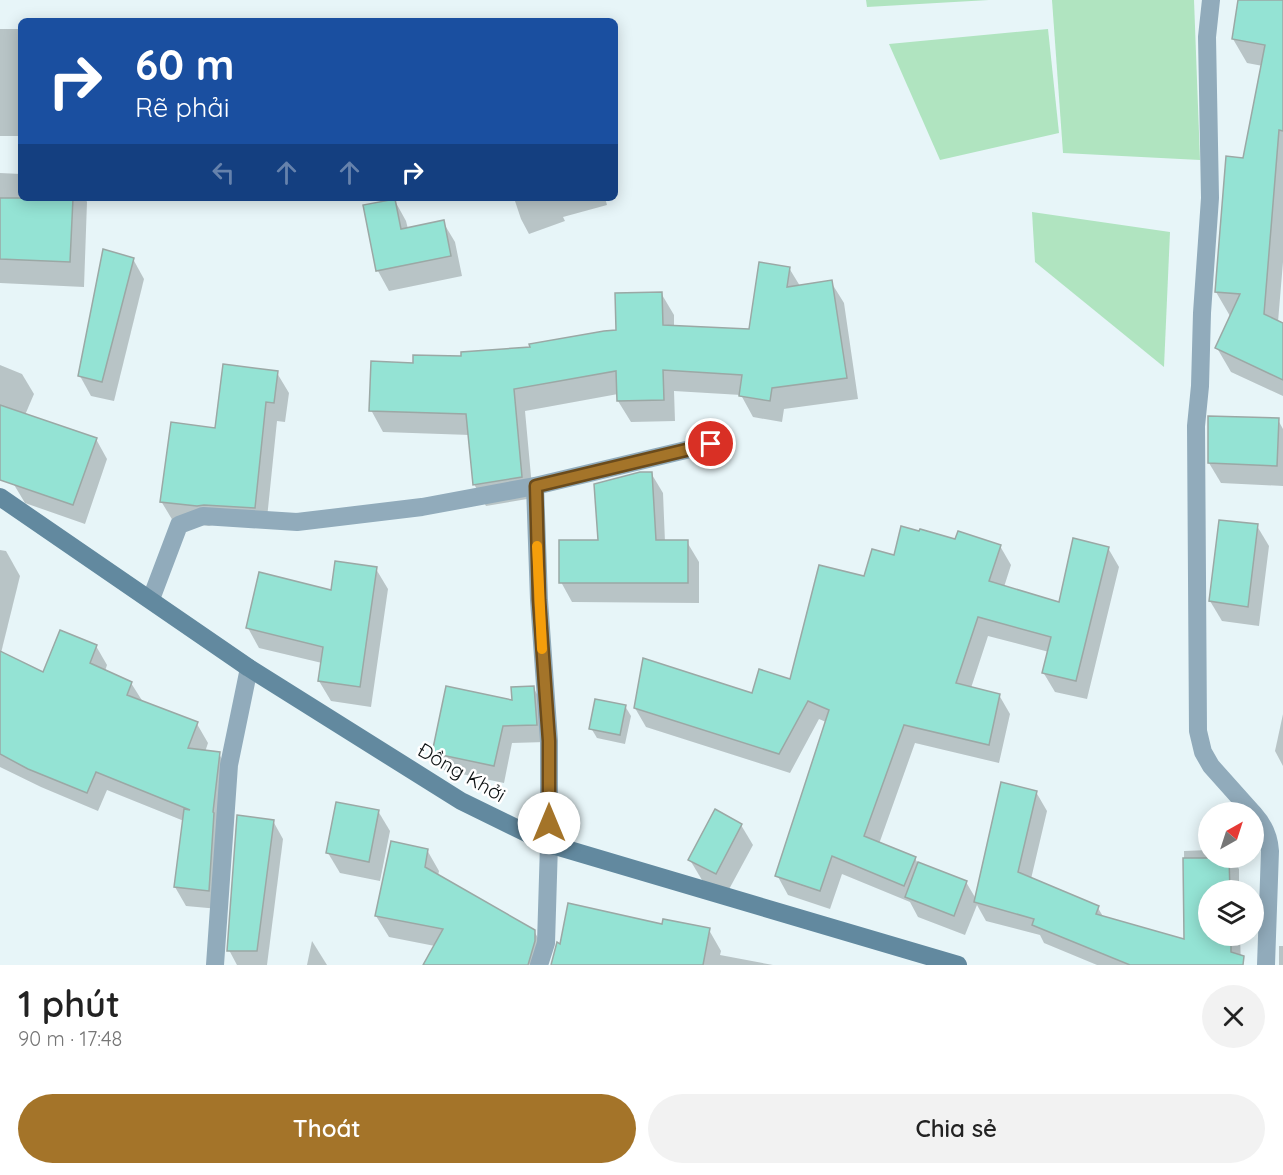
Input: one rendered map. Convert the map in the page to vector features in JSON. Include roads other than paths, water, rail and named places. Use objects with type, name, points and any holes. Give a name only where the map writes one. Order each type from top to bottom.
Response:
[{"type":"street","points":[[1211,0],[1207,37],[1210,198],[1196,426],[1198,731],[1203,752],[1211,766],[1244,802]]},
{"type":"street","points":[[151,599],[179,525],[203,516],[297,522],[422,507],[536,486],[711,444]]},
{"type":"street","points":[[536,486],[539,600],[549,741],[546,943],[539,965]]},
{"type":"street","name":"Đồng Khởi","points":[[0,497],[249,668],[461,801],[549,844],[958,965]]},
{"type":"street","points":[[215,965],[229,765],[249,668]]},
{"type":"street","points":[[1264,827],[1269,838],[1270,851],[1266,965]]}]
